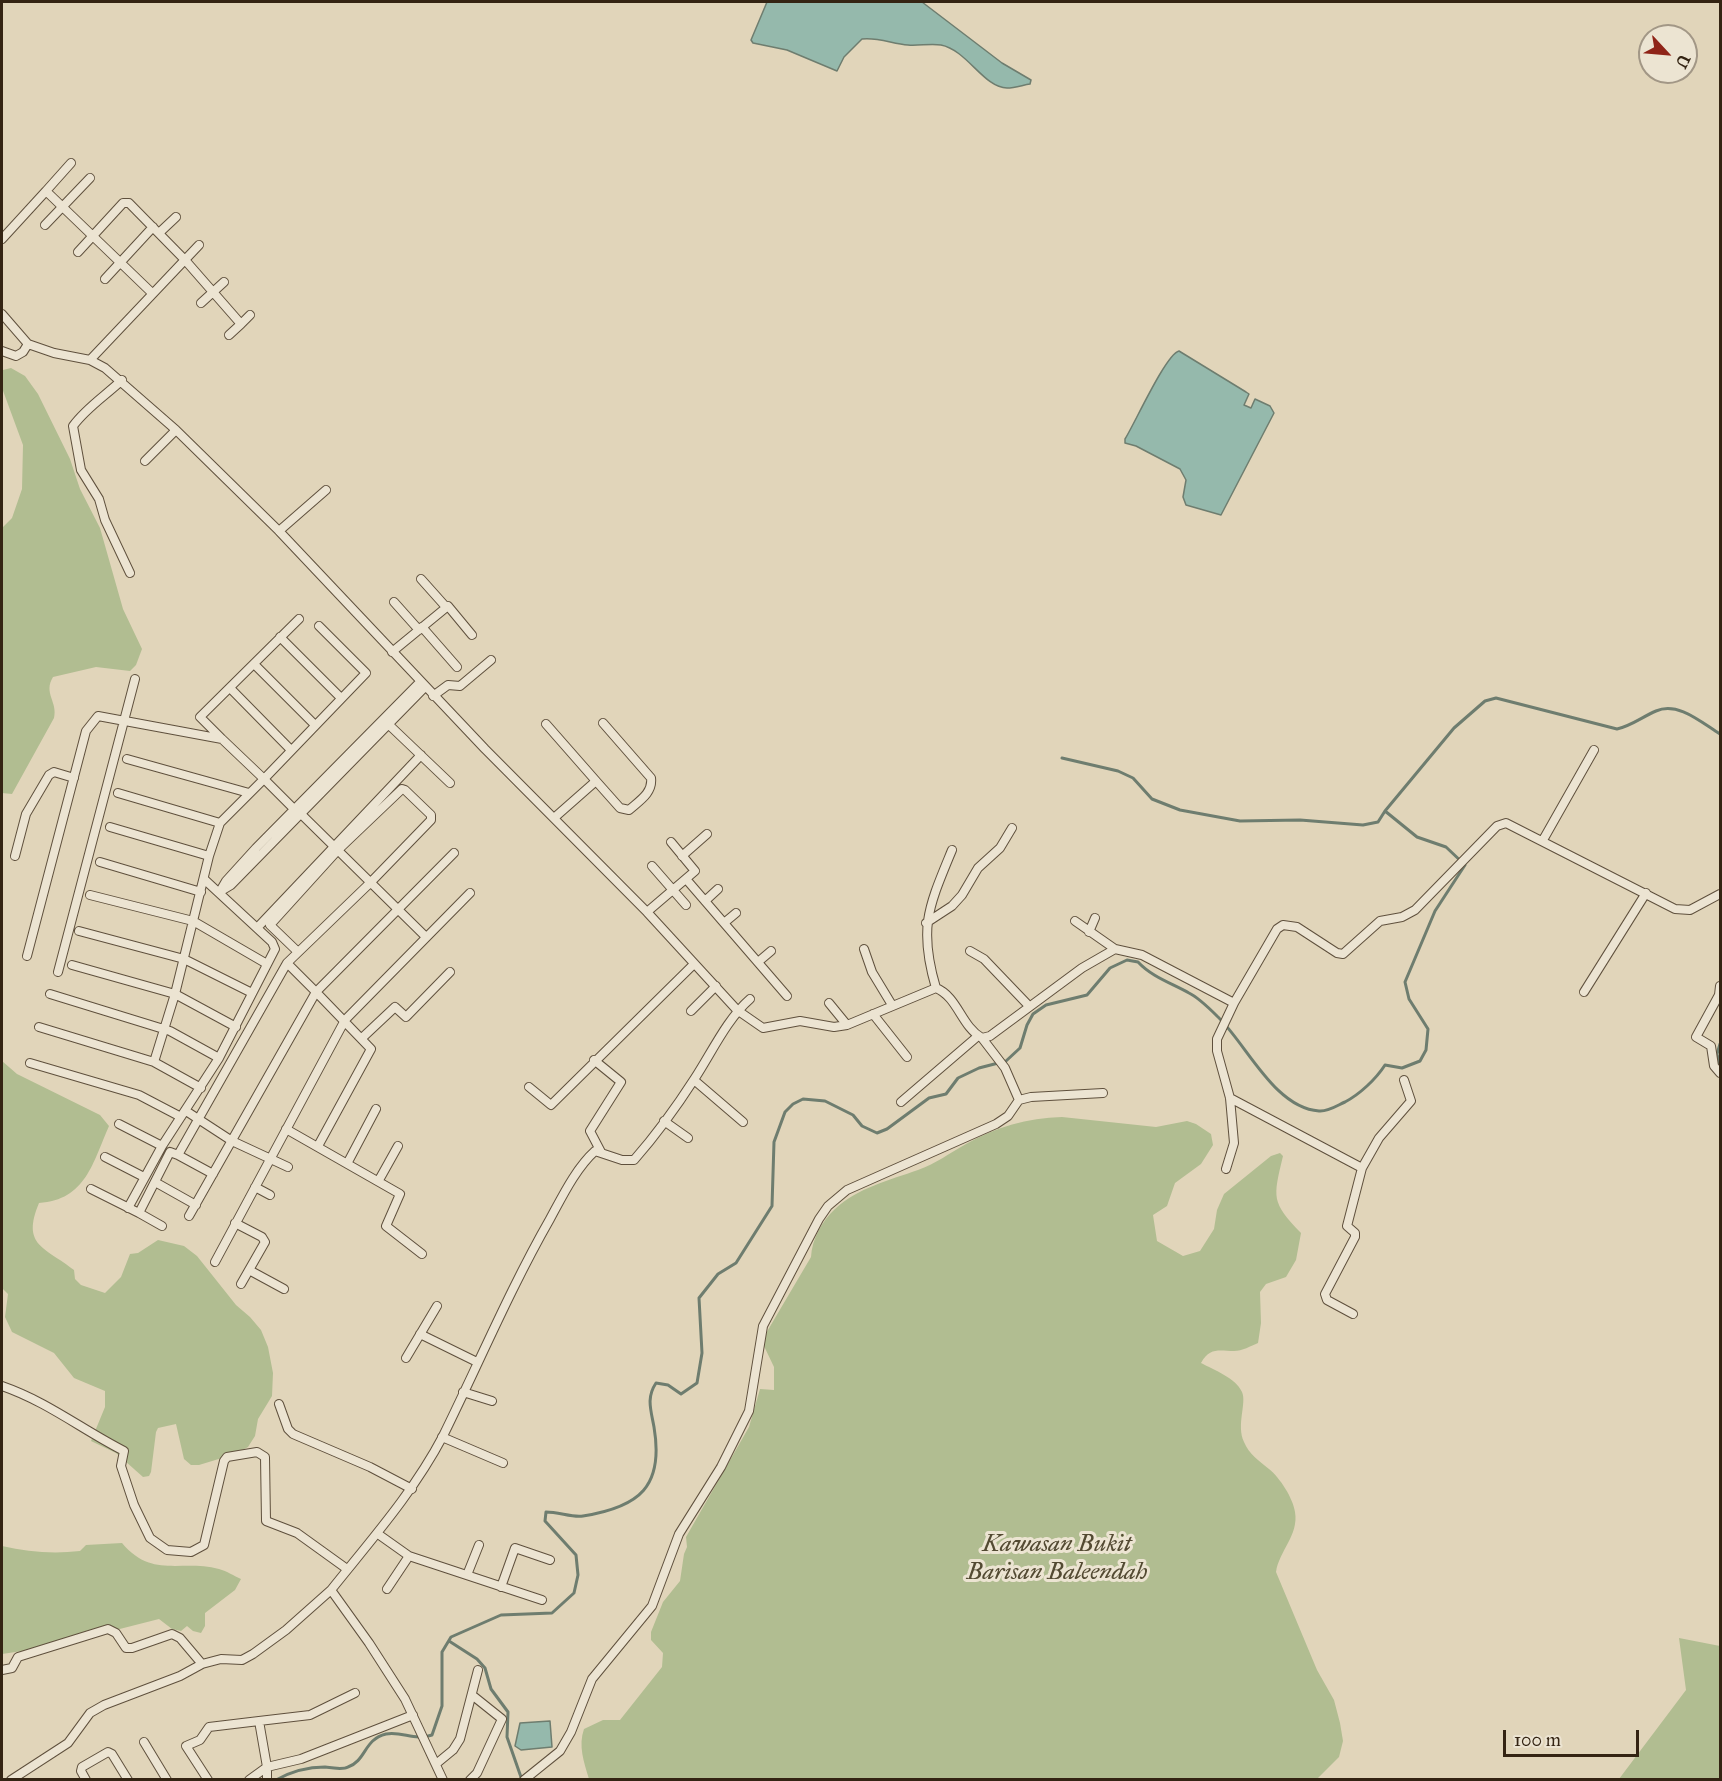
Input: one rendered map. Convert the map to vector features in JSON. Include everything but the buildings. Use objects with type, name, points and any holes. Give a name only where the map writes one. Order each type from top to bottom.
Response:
[{"type":"street","points":[[2,239],[71,164]]},
{"type":"street","points":[[45,225],[90,178]]},
{"type":"street","points":[[46,191],[152,293]]},
{"type":"street","points":[[78,252],[126,202],[132,205],[185,260],[241,324]]},
{"type":"street","points":[[105,279],[121,261],[156,230],[176,217]]},
{"type":"street","points":[[90,360],[199,245]]},
{"type":"street","points":[[201,303],[224,282]]},
{"type":"street","points":[[2,314],[28,344],[64,356],[90,360],[122,380],[176,430],[279,531],[433,696],[647,912],[737,1010],[762,1028],[800,1021],[834,1028],[847,1025],[936,988]]},
{"type":"street","points":[[229,335],[250,315]]},
{"type":"street","points":[[2,351],[16,356],[23,352],[28,344]]},
{"type":"street","points":[[122,380],[98,404],[84,410],[73,426],[81,470],[99,499],[105,520],[130,573]]},
{"type":"street","points":[[145,461],[176,430]]},
{"type":"street","points":[[279,531],[326,490]]},
{"type":"street","points":[[422,579],[472,635]]},
{"type":"street","points":[[394,602],[457,668]]},
{"type":"street","points":[[392,652],[446,607]]},
{"type":"street","points":[[299,619],[200,717],[426,937]]},
{"type":"street","points":[[154,1062],[175,994],[205,880],[209,856],[220,824],[366,673],[319,626]]},
{"type":"street","points":[[280,637],[341,698]]},
{"type":"street","points":[[433,696],[448,685],[460,686],[491,660]]},
{"type":"street","points":[[254,664],[315,725]]},
{"type":"street","points":[[58,972],[135,679]]},
{"type":"street","points":[[219,892],[231,885],[259,850],[423,684]]},
{"type":"street","points":[[230,688],[291,750]]},
{"type":"street","points":[[27,956],[86,731],[94,719],[98,716],[222,739]]},
{"type":"street","points":[[386,722],[450,783]]},
{"type":"street","points":[[546,724],[620,808],[629,810],[651,789],[651,778],[603,723]]},
{"type":"street","points":[[1543,840],[1594,750]]},
{"type":"street","points":[[298,952],[270,925],[421,755]]},
{"type":"street","points":[[127,759],[249,793]]},
{"type":"street","points":[[15,856],[26,814],[49,775],[54,772],[74,778]]},
{"type":"street","points":[[554,818],[596,781]]},
{"type":"street","points":[[178,1155],[287,963],[370,883],[431,820],[431,815],[402,789],[336,848],[257,928]]},
{"type":"street","points":[[118,793],[220,824]]},
{"type":"street","points":[[1226,1169],[1234,1143],[1230,1098],[1217,1051],[1221,1027],[1277,929],[1283,925],[1297,927],[1337,953],[1343,954],[1380,921],[1402,917],[1415,910],[1466,855],[1502,824],[1515,826],[1682,911],[1690,910],[1720,894]]},
{"type":"street","points":[[110,827],[209,856]]},
{"type":"street","points":[[926,923],[952,906],[962,895],[978,868],[1000,848],[1012,828]]},
{"type":"street","points":[[682,855],[707,834]]},
{"type":"street","points":[[647,912],[695,871],[671,843]]},
{"type":"street","points":[[952,850],[930,904],[926,923],[925,943],[936,988],[947,994],[967,1026],[980,1037],[1005,1068],[1019,1100]]},
{"type":"street","points":[[189,1216],[316,992],[399,912],[454,853]]},
{"type":"street","points":[[100,862],[201,892]]},
{"type":"street","points":[[652,866],[686,905]]},
{"type":"street","points":[[686,879],[787,996]]},
{"type":"street","points":[[128,1208],[162,1146],[219,1058],[275,949],[272,942],[205,880]]},
{"type":"street","points":[[705,901],[718,890]]},
{"type":"street","points":[[1584,992],[1646,892]]},
{"type":"street","points":[[215,1262],[345,1020],[470,893]]},
{"type":"street","points":[[90,896],[193,921],[267,964]]},
{"type":"street","points":[[724,923],[736,913]]},
{"type":"street","points":[[1089,932],[1095,918]]},
{"type":"street","points":[[1075,921],[1115,949],[1142,955],[1234,1003]]},
{"type":"street","points":[[79,931],[184,959],[252,993]]},
{"type":"street","points":[[864,949],[872,972],[892,1005]]},
{"type":"street","points":[[901,1102],[980,1037],[997,1033],[1029,1006],[1082,968],[1115,949]]},
{"type":"street","points":[[758,963],[771,951]]},
{"type":"street","points":[[970,951],[984,959],[1029,1006]]},
{"type":"street","points":[[287,963],[371,1049],[318,1146]]},
{"type":"street","points":[[529,1087],[551,1105],[594,1060],[694,964]]},
{"type":"street","points":[[72,965],[175,994],[236,1027]]},
{"type":"street","points":[[362,1038],[395,1006],[406,1017],[450,972]]},
{"type":"street","points":[[1720,986],[1719,995],[1696,1037],[1711,1046],[1714,1066],[1720,1072]]},
{"type":"street","points":[[691,1011],[716,987]]},
{"type":"street","points":[[50,994],[164,1029],[219,1058]]},
{"type":"street","points":[[11,1779],[68,1743],[90,1713],[104,1705],[180,1676],[202,1664],[221,1659],[242,1660],[254,1654],[286,1630],[331,1590],[412,1489],[442,1437],[518,1275],[566,1191],[590,1156],[595,1151],[622,1160],[634,1160],[648,1146],[694,1080],[737,1010],[750,999]]},
{"type":"street","points":[[829,1003],[847,1025]]},
{"type":"street","points":[[873,1014],[907,1057]]},
{"type":"street","points":[[39,1027],[154,1062],[201,1088]]},
{"type":"street","points":[[594,1060],[621,1082],[590,1131],[601,1152]]},
{"type":"street","points":[[30,1063],[139,1095],[196,1120],[232,1141],[288,1167]]},
{"type":"street","points":[[694,1080],[743,1122]]},
{"type":"street","points":[[1353,1314],[1325,1297],[1355,1237],[1355,1233],[1347,1226],[1362,1168],[1379,1138],[1410,1102],[1404,1080]]},
{"type":"street","points":[[526,1777],[560,1751],[571,1732],[592,1679],[652,1606],[679,1534],[721,1467],[749,1411],[763,1326],[828,1206],[847,1190],[996,1124],[1008,1116],[1019,1100],[1031,1097],[1103,1093]]},
{"type":"street","points":[[1230,1098],[1362,1168]]},
{"type":"street","points":[[348,1162],[376,1109]]},
{"type":"street","points":[[664,1121],[688,1138]]},
{"type":"street","points":[[119,1124],[162,1146]]},
{"type":"street","points":[[286,1129],[348,1162],[400,1194],[386,1226],[422,1254]]},
{"type":"street","points":[[379,1180],[398,1146]]},
{"type":"street","points":[[139,1212],[170,1152],[213,1174]]},
{"type":"street","points":[[105,1157],[144,1177]]},
{"type":"street","points":[[155,1182],[196,1205]]},
{"type":"street","points":[[255,1187],[270,1196]]},
{"type":"street","points":[[91,1189],[162,1226]]},
{"type":"street","points":[[235,1222],[264,1240],[241,1284]]},
{"type":"street","points":[[249,1270],[284,1290]]},
{"type":"street","points":[[406,1358],[437,1306]]},
{"type":"street","points":[[420,1334],[477,1362]]},
{"type":"street","points":[[2,1386],[53,1408],[94,1436],[124,1450],[121,1466],[134,1505],[150,1538],[161,1547],[191,1552],[204,1545],[224,1461],[227,1457],[257,1452],[265,1457],[266,1521],[297,1533],[347,1569]]},
{"type":"street","points":[[463,1392],[492,1401]]},
{"type":"street","points":[[279,1404],[288,1429],[293,1434],[370,1467],[412,1489]]},
{"type":"street","points":[[442,1437],[503,1463]]},
{"type":"street","points":[[378,1534],[409,1556],[542,1600]]},
{"type":"street","points":[[467,1575],[479,1545]]},
{"type":"street","points":[[501,1587],[515,1548],[550,1560]]},
{"type":"street","points":[[387,1589],[409,1556]]},
{"type":"street","points":[[331,1590],[369,1643],[413,1715],[443,1779]]},
{"type":"street","points":[[2,1670],[12,1668],[18,1657],[108,1629],[116,1633],[126,1648],[172,1634],[180,1638],[202,1664]]},
{"type":"street","points":[[435,1764],[460,1738],[478,1670]]},
{"type":"street","points":[[208,1779],[186,1746],[200,1740],[209,1727],[310,1715],[355,1693]]},
{"type":"street","points":[[470,1779],[477,1773],[502,1719],[472,1695]]},
{"type":"street","points":[[249,1779],[267,1767],[301,1759],[413,1715]]},
{"type":"street","points":[[259,1721],[267,1779]]},
{"type":"street","points":[[144,1742],[167,1779]]},
{"type":"street","points":[[86,1779],[81,1771],[82,1767],[108,1752],[112,1754],[128,1779]]},
{"type":"green space","points":[[11,368],[25,376],[38,394],[70,459],[80,489],[100,528],[123,609],[142,649],[136,665],[130,671],[96,667],[53,677],[50,683],[50,693],[55,712],[54,718],[12,794],[2,793],[2,528],[12,518],[22,489],[23,445],[2,388],[3,370]]},
{"type":"green space","points":[[2,1061],[17,1074],[100,1115],[109,1126],[86,1177],[78,1187],[68,1195],[39,1203],[33,1228],[39,1244],[74,1270],[75,1279],[81,1285],[105,1293],[121,1277],[130,1254],[138,1253],[158,1240],[184,1246],[197,1256],[236,1305],[261,1330],[268,1347],[273,1373],[272,1396],[258,1419],[255,1436],[248,1447],[235,1454],[199,1465],[191,1465],[184,1459],[176,1424],[158,1428],[151,1472],[149,1476],[143,1477],[116,1453],[91,1441],[105,1407],[105,1391],[74,1378],[54,1353],[12,1332],[5,1317],[8,1294],[2,1288]]},
{"type":"green space","name":"Kawasan Bukit Barisan Baleendah","points":[[1062,1117],[1156,1127],[1187,1121],[1211,1134],[1213,1145],[1201,1164],[1175,1183],[1167,1206],[1153,1215],[1157,1241],[1183,1256],[1200,1251],[1214,1229],[1217,1210],[1224,1194],[1271,1156],[1280,1153],[1283,1156],[1277,1181],[1277,1199],[1284,1214],[1301,1233],[1296,1260],[1286,1277],[1266,1284],[1260,1292],[1261,1323],[1258,1343],[1240,1350],[1211,1352],[1201,1363],[1224,1375],[1239,1387],[1243,1397],[1241,1429],[1244,1442],[1251,1454],[1282,1483],[1294,1507],[1295,1520],[1292,1536],[1276,1572],[1317,1670],[1334,1700],[1343,1741],[1339,1757],[1317,1779],[589,1779],[582,1748],[584,1729],[603,1720],[620,1720],[662,1667],[663,1653],[651,1640],[651,1632],[663,1602],[680,1581],[687,1547],[686,1537],[749,1427],[760,1389],[774,1390],[774,1367],[763,1344],[765,1335],[811,1257],[818,1231],[826,1219],[853,1195],[874,1185],[924,1168],[989,1133],[1012,1124]]},
{"type":"green space","points":[[122,1543],[144,1561],[168,1566],[205,1566],[222,1570],[241,1579],[235,1590],[205,1613],[205,1626],[201,1633],[187,1626],[181,1631],[172,1629],[159,1619],[49,1647],[2,1654],[2,1546],[31,1551],[60,1552],[80,1551],[86,1545]]},
{"type":"green space","points":[[1679,1638],[1720,1646],[1720,1779],[1619,1779],[1686,1690]]},
{"type":"water","points":[[767,2],[922,2],[1002,63],[1031,80],[1030,84],[1010,88],[999,86],[983,76],[959,54],[941,45],[908,45],[874,39],[862,39],[844,57],[837,71],[787,50],[753,43],[751,40]]},
{"type":"water","points":[[1179,351],[1249,394],[1244,405],[1251,408],[1255,399],[1270,406],[1274,413],[1221,515],[1186,505],[1183,497],[1186,480],[1180,469],[1136,446],[1125,443],[1125,439],[1166,364]]},
{"type":"water","points":[[550,1721],[552,1747],[521,1750],[515,1746],[520,1723]]},
{"type":"waterway","points":[[276,1780],[305,1769],[346,1768],[358,1760],[373,1740],[386,1734],[420,1737],[432,1735],[442,1706],[442,1652],[451,1637],[501,1615],[552,1613],[574,1593],[578,1575],[576,1555],[545,1521],[546,1512],[579,1516],[620,1507],[644,1490],[651,1479],[656,1447],[650,1404],[653,1388],[656,1383],[668,1385],[681,1394],[697,1383],[702,1353],[699,1298],[718,1274],[736,1263],[772,1206],[774,1142],[785,1112],[793,1104],[803,1099],[825,1101],[853,1115],[862,1126],[877,1133],[887,1129],[929,1098],[946,1094],[958,1078],[979,1068],[1006,1061],[1020,1048],[1033,1014],[1046,1005],[1087,995],[1110,968],[1127,960],[1138,962],[1156,976],[1204,1003],[1228,1028],[1262,1073],[1288,1099],[1303,1107],[1319,1111],[1329,1109],[1351,1099],[1377,1076],[1385,1065],[1402,1068],[1420,1061],[1426,1050],[1428,1029],[1409,999],[1405,982],[1435,911],[1465,865],[1446,847],[1417,837],[1385,811],[1454,728],[1485,701],[1496,698],[1617,729],[1656,711],[1673,709],[1698,719],[1720,734]]},
{"type":"waterway","points":[[1062,758],[1118,771],[1133,778],[1152,799],[1180,810],[1240,821],[1300,820],[1363,825],[1378,822],[1385,811]]},
{"type":"waterway","points":[[1720,1044],[1717,1054],[1720,1066]]},
{"type":"waterway","points":[[449,1641],[477,1659],[485,1668],[491,1689],[508,1712],[507,1737],[522,1780]]}]
